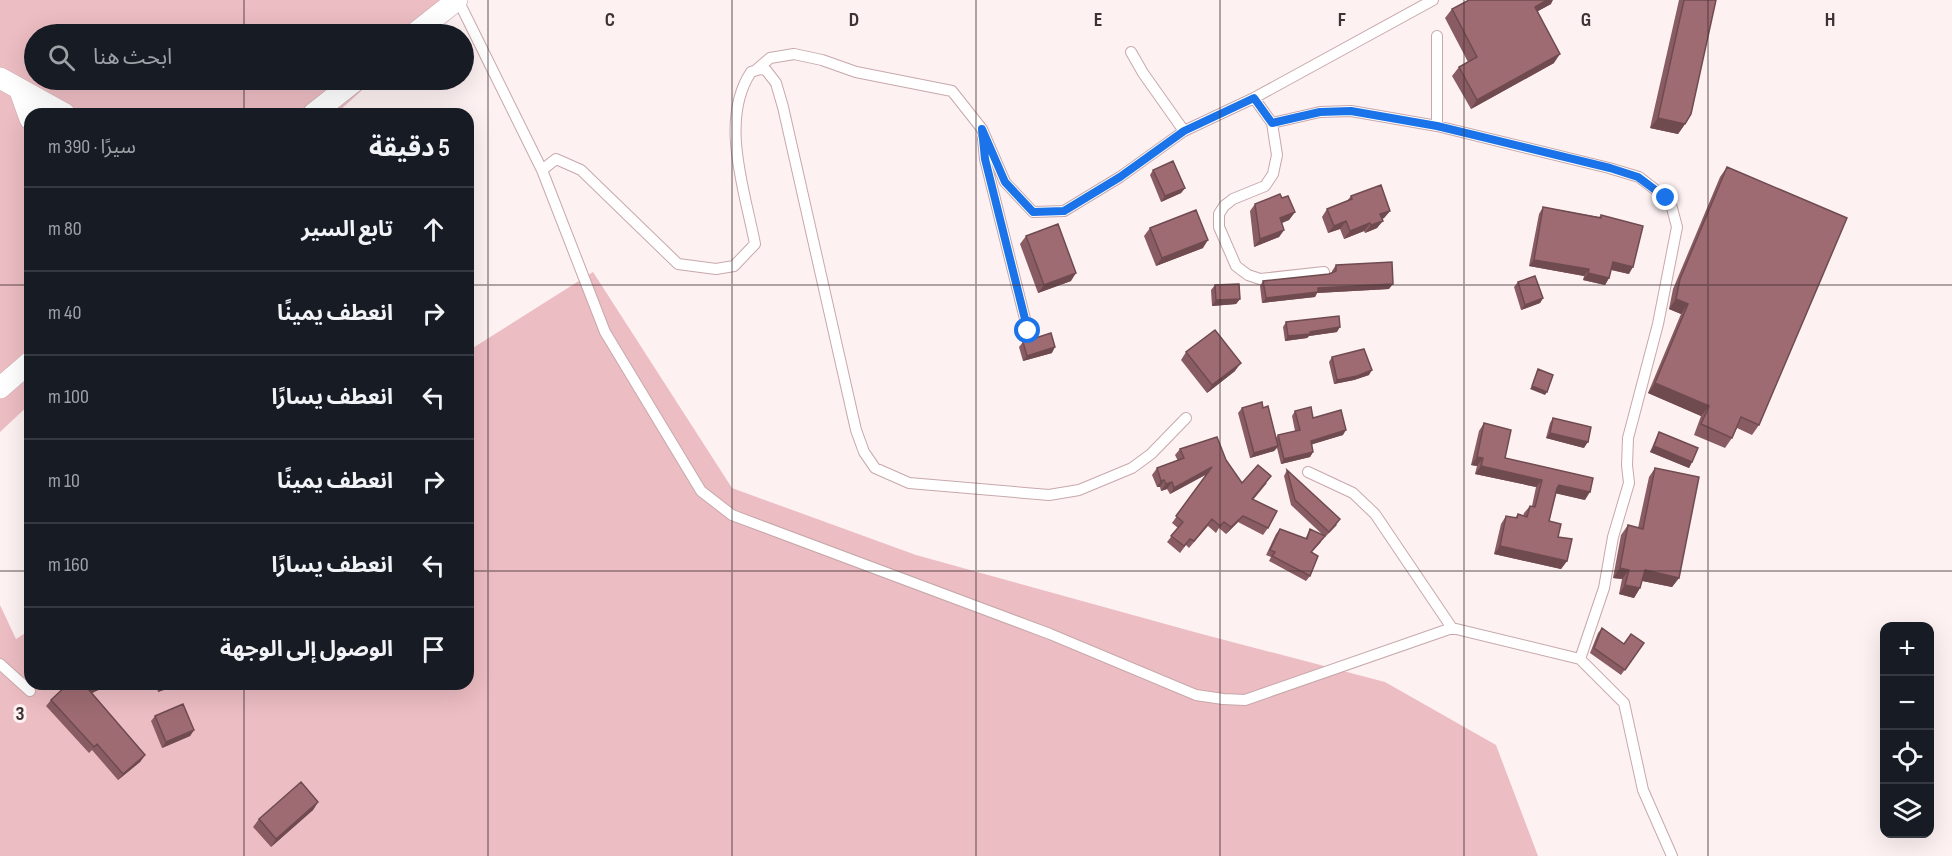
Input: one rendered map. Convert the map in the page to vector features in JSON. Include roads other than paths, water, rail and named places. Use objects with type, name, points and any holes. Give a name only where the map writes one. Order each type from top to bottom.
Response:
[{"type":"street","points":[[427,24],[458,0]]},
{"type":"street","points":[[0,78],[53,108]]},
{"type":"street","points":[[321,108],[343,90]]},
{"type":"street","points":[[20,91],[26,108]]},
{"type":"street","points":[[0,388],[24,367]]},
{"type":"lane","points":[[458,0],[470,24]]},
{"type":"lane","points":[[542,170],[556,159],[581,170],[678,264],[716,269],[734,266],[755,243],[734,140],[736,108],[741,91],[751,72],[770,57],[794,54],[822,60],[856,72],[952,91],[982,129],[1005,182],[1033,212],[1064,211],[1120,177],[1184,131],[1254,98],[1433,0]]},
{"type":"lane","points":[[474,32],[542,170],[605,332],[701,491],[732,515],[1050,634],[1196,695],[1245,700],[1452,628],[1580,659],[1624,704],[1643,790],[1672,856]]},
{"type":"lane","points":[[1437,36],[1437,126]]},
{"type":"lane","points":[[1131,52],[1184,131]]},
{"type":"lane","points":[[756,70],[766,70],[776,83],[856,430],[864,452],[875,468],[909,483],[1049,495],[1079,490],[1132,468],[1151,454],[1186,418]]},
{"type":"lane","points":[[1254,98],[1272,123],[1277,155],[1269,182],[1265,186],[1233,199],[1224,206],[1219,214],[1219,227],[1236,266],[1248,275],[1260,279],[1324,272]]},
{"type":"lane","points":[[1272,123],[1320,112],[1351,111],[1437,126],[1610,168],[1638,177],[1666,198],[1676,217],[1677,227],[1658,324],[1628,438],[1629,483],[1613,537],[1604,588],[1580,659]]},
{"type":"lane","points":[[982,129],[985,159],[1028,331]]},
{"type":"lane","points":[[1308,472],[1353,493],[1375,514],[1452,628]]},
{"type":"lane","points":[[0,664],[24,686]]}]
